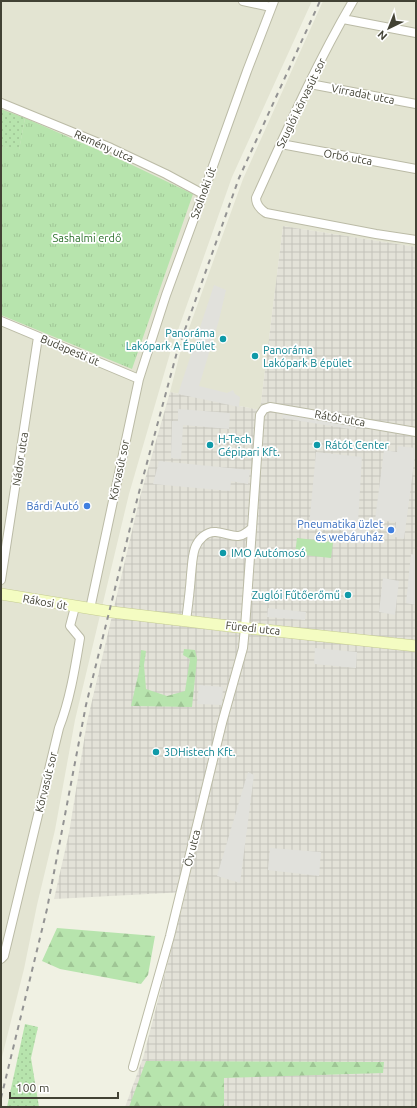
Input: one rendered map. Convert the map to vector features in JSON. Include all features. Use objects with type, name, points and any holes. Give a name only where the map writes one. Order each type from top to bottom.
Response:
[{"type":"main road","name":"Rákosi út","points":[[1,594],[90,609]]},
{"type":"main road","name":"Füredi utca","points":[[90,609],[246,628],[416,646]]},
{"type":"street","points":[[243,1],[273,4]]},
{"type":"street","name":"Szuglói körvasút sor","points":[[353,1],[281,144],[256,198],[256,203],[266,213],[416,240]]},
{"type":"street","name":"Szolnoki út","points":[[139,379],[166,295],[204,194],[247,71],[273,4]]},
{"type":"street","points":[[343,19],[416,33]]},
{"type":"street","name":"Virradat utca","points":[[310,84],[416,104]]},
{"type":"street","name":"Remény utca","points":[[1,103],[117,151],[204,194]]},
{"type":"street","name":"Orbó utca","points":[[281,144],[416,169]]},
{"type":"street","name":"Budapesti út","points":[[1,321],[139,379]]},
{"type":"street","name":"Nádor utca","points":[[1,580],[38,337]]},
{"type":"street","name":"Körvasút sor","points":[[90,609],[139,379]]},
{"type":"street","name":"Rátót utca","points":[[264,409],[270,407],[278,408],[416,432]]},
{"type":"street","name":"Öv utca","points":[[134,1067],[170,936],[222,723],[243,648],[246,628],[260,415],[264,409]]},
{"type":"street","points":[[186,621],[193,558],[200,540],[206,534],[214,532],[236,537],[244,535],[252,528]]},
{"type":"street","name":"Körvasút sor","points":[[1,959],[4,956],[57,735],[64,716],[77,656],[80,638],[70,626],[75,607]]},
{"type":"shaded area","points":[[1,1],[312,1],[232,177],[171,350],[129,494],[75,720],[55,830],[37,905],[24,969],[1,1061]]},
{"type":"shaded area","points":[[323,1],[416,1],[416,247],[283,226],[260,410],[170,392],[180,353],[243,179]]},
{"type":"shaded area","points":[[283,226],[416,247],[416,1107],[125,1107],[143,1058],[186,892],[54,899],[69,833],[87,722],[140,497],[170,392],[260,410]]},
{"type":"shaded area","points":[[214,285],[226,290],[219,320],[199,386],[227,393],[233,390],[235,394],[240,397],[239,407],[178,394]]},
{"type":"shaded area","points":[[178,409],[230,413],[229,429],[183,425],[181,459],[171,458],[172,421],[178,421]]},
{"type":"shaded area","points":[[284,409],[357,421],[356,430],[282,418]]},
{"type":"shaded area","points":[[398,446],[416,448],[404,539],[395,537],[396,522],[375,520],[384,450],[397,452]]},
{"type":"shaded area","points":[[316,452],[362,457],[358,523],[366,524],[364,544],[343,542],[343,530],[309,527]]},
{"type":"shaded area","points":[[159,461],[250,470],[248,484],[231,481],[230,491],[153,484]]},
{"type":"shaded area","points":[[411,554],[416,555],[416,605],[406,603]]},
{"type":"shaded area","points":[[383,578],[399,581],[395,615],[379,612]]},
{"type":"shaded area","points":[[268,608],[306,612],[305,620],[267,617]]},
{"type":"shaded area","points":[[315,648],[357,652],[356,668],[314,664]]},
{"type":"shaded area","points":[[199,685],[223,687],[222,705],[197,704]]},
{"type":"shaded area","points":[[248,772],[254,775],[240,883],[217,876]]},
{"type":"shaded area","points":[[270,848],[321,852],[319,876],[268,870]]},
{"type":"green space","points":[[1,109],[25,118],[19,151],[1,146]]},
{"type":"green space","name":"Sashalmi erdő","points":[[25,118],[130,164],[193,194],[132,369],[1,315],[1,146],[19,150]]},
{"type":"green space","points":[[297,538],[333,542],[331,558],[295,554]]},
{"type":"green space","points":[[184,649],[195,650],[197,659],[192,707],[131,706],[139,671],[141,650],[146,651],[144,665],[146,689],[167,696],[185,691],[190,659],[183,655]]},
{"type":"green space","points":[[57,928],[155,936],[148,975],[141,984],[60,969],[42,961]]},
{"type":"green space","points":[[25,1024],[38,1027],[31,1058],[39,1107],[7,1107]]},
{"type":"green space","points":[[146,1061],[384,1062],[383,1073],[224,1078],[224,1107],[129,1107]]},
{"type":"railway","points":[[1,1098],[47,909],[86,705],[138,496],[177,352],[239,178],[320,1]]},
{"type":"place","name":"Panoráma Lakópark A Épület","points":[[223,339]]},
{"type":"place","name":"Panoráma Lakópark B épület","points":[[255,356]]},
{"type":"place","name":"H-Tech Gépipari Kft.","points":[[210,445]]},
{"type":"place","name":"Rátót Center","points":[[317,445]]},
{"type":"place","name":"Bárdi Autó","points":[[87,506]]},
{"type":"place","name":"Pneumatika üzlet és webáruház","points":[[391,530]]},
{"type":"place","name":"IMO Autómosó","points":[[223,553]]},
{"type":"place","name":"Zuglói Fűtőerőmű","points":[[348,595]]},
{"type":"place","name":"3DHistech Kft.","points":[[156,752]]}]
